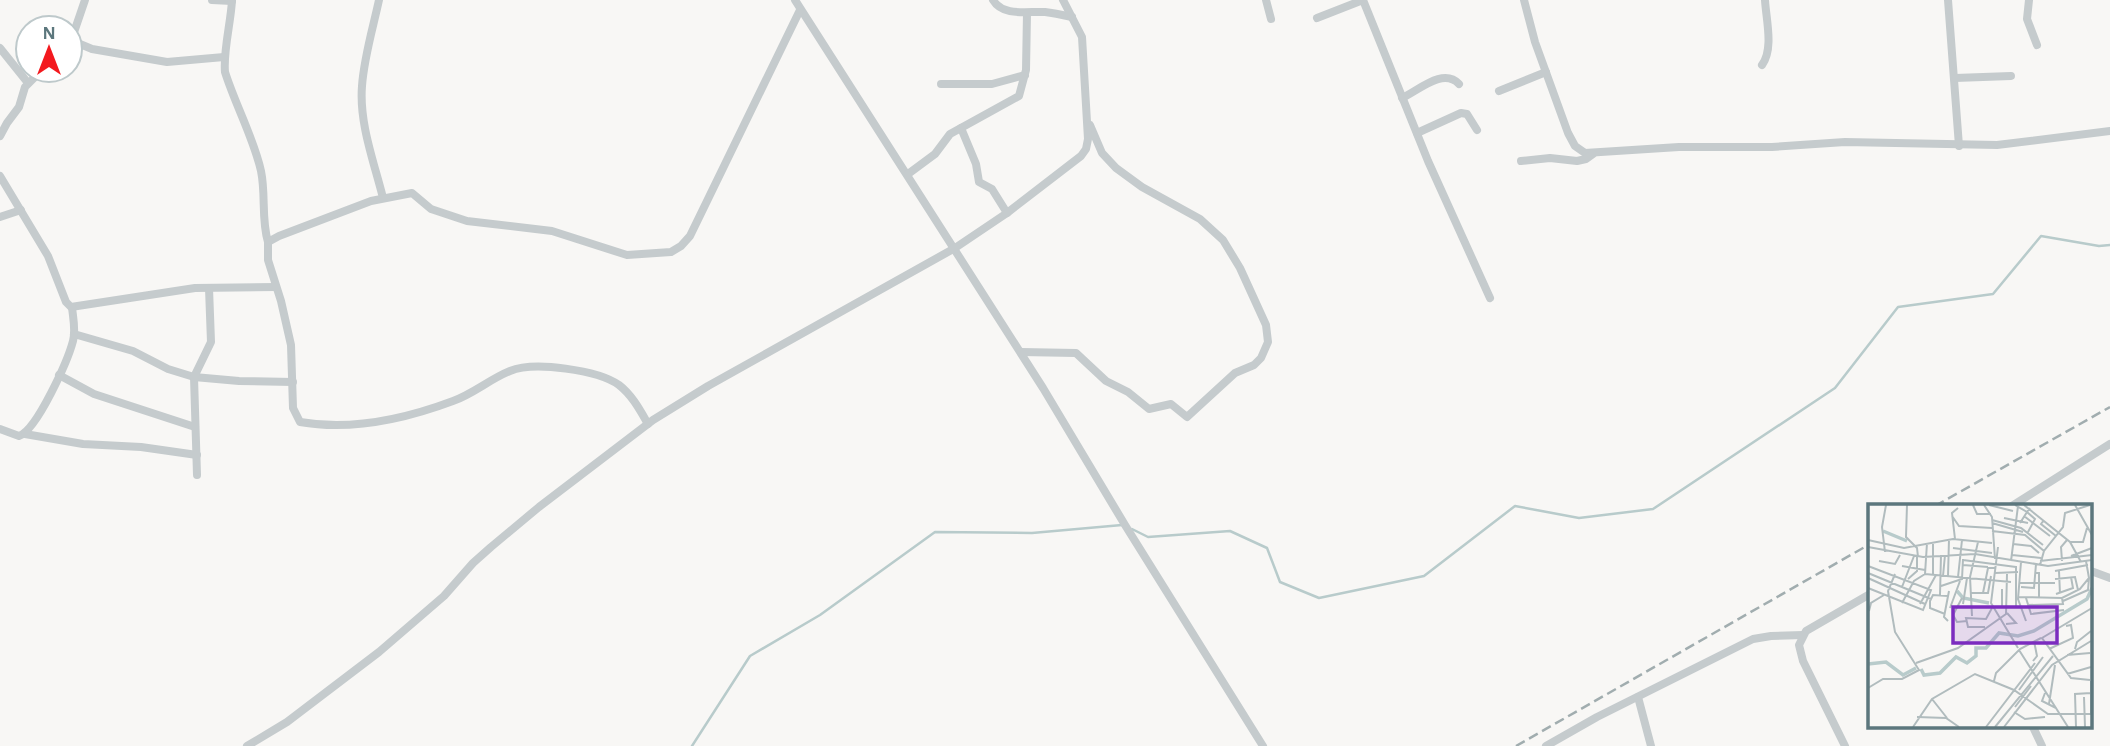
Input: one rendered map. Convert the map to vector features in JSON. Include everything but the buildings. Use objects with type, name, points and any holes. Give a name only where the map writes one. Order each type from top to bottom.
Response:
[{"type":"street","points":[[212,0],[232,1],[228,41],[223,58],[228,81],[260,168],[265,197],[267,251],[291,345],[293,408],[300,422],[321,425],[372,423],[455,401],[512,369],[564,368],[592,373],[619,385],[634,400],[648,424]]},
{"type":"street","points":[[379,0],[365,64],[362,99],[365,124],[383,198]]},
{"type":"street","points":[[795,0],[1021,352],[1263,746]]},
{"type":"street","points":[[993,0],[1000,8],[1072,17]]},
{"type":"street","points":[[247,746],[287,722],[388,645],[444,596],[491,547],[648,424],[708,386],[955,248],[1007,213],[1081,156],[1087,145],[1088,123],[1082,37],[1063,0]]},
{"type":"street","points":[[1266,0],[1271,19]]},
{"type":"street","points":[[1317,18],[1363,0],[1439,186],[1490,298]]},
{"type":"street","points":[[1524,0],[1546,72],[1575,146],[1585,153],[1845,142],[1997,145],[2110,131]]},
{"type":"street","points":[[1762,65],[1768,50],[1765,0]]},
{"type":"street","points":[[1948,0],[1959,146]]},
{"type":"street","points":[[2029,0],[2027,19],[2036,45]]},
{"type":"street","points":[[268,242],[324,218],[383,198],[414,193],[431,209],[457,219],[501,227],[552,231],[627,255],[671,252],[690,236],[800,10]]},
{"type":"street","points":[[908,174],[931,158],[944,139],[984,114],[1016,99],[1026,75],[1027,13]]},
{"type":"street","points":[[84,45],[167,62],[223,58]]},
{"type":"street","points":[[0,48],[14,66]]},
{"type":"street","points":[[1499,91],[1546,72]]},
{"type":"street","points":[[941,84],[992,84],[1026,75]]},
{"type":"street","points":[[1955,78],[2011,76]]},
{"type":"street","points":[[1402,98],[1439,78],[1455,79],[1459,84]]},
{"type":"street","points":[[0,136],[19,107],[28,84]]},
{"type":"street","points":[[1417,133],[1461,113],[1470,117],[1477,131]]},
{"type":"street","points":[[1021,352],[1076,353],[1106,381],[1128,392],[1149,409],[1170,403],[1187,417],[1236,373],[1256,363],[1268,346],[1266,325],[1240,268],[1223,240],[1200,219],[1149,191],[1116,168],[1102,153],[1088,123]]},
{"type":"street","points":[[961,128],[976,164],[980,183],[992,189],[1007,213]]},
{"type":"street","points":[[1521,161],[1550,158],[1577,161],[1593,154]]},
{"type":"street","points":[[0,176],[48,256],[66,302],[72,307],[73,342],[44,408],[25,434]]},
{"type":"street","points":[[0,217],[21,210]]},
{"type":"street","points":[[72,307],[209,288],[276,287]]},
{"type":"street","points":[[197,475],[194,377],[211,341],[209,288]]},
{"type":"street","points":[[74,334],[133,351],[168,369],[194,377],[293,382]]},
{"type":"street","points":[[59,375],[94,394],[195,427]]},
{"type":"street","points":[[0,429],[14,436],[25,434],[83,444],[141,447],[197,455]]},
{"type":"street","points":[[2015,504],[2110,444]]},
{"type":"street","points":[[2092,571],[2110,578]]},
{"type":"street","points":[[1845,746],[1800,653],[1799,643],[1803,635],[1817,624],[1868,595]]},
{"type":"street","points":[[1546,746],[1753,639],[1803,635]]},
{"type":"street","points":[[1637,697],[1651,746]]},
{"type":"street","points":[[2033,728],[2042,746]]},
{"type":"waterway","points":[[1132,529],[1148,537],[1230,531],[1267,548],[1280,582],[1319,598],[1424,576],[1515,506],[1579,518],[1653,509],[1835,388],[1898,307],[1993,294],[2041,236],[2099,246],[2110,245]]},
{"type":"waterway","points":[[692,746],[750,656],[820,615],[935,532],[1032,533],[1122,525]]},
{"type":"railway","points":[[1939,504],[2110,407]]},
{"type":"railway","points":[[1516,746],[1868,545]]}]
